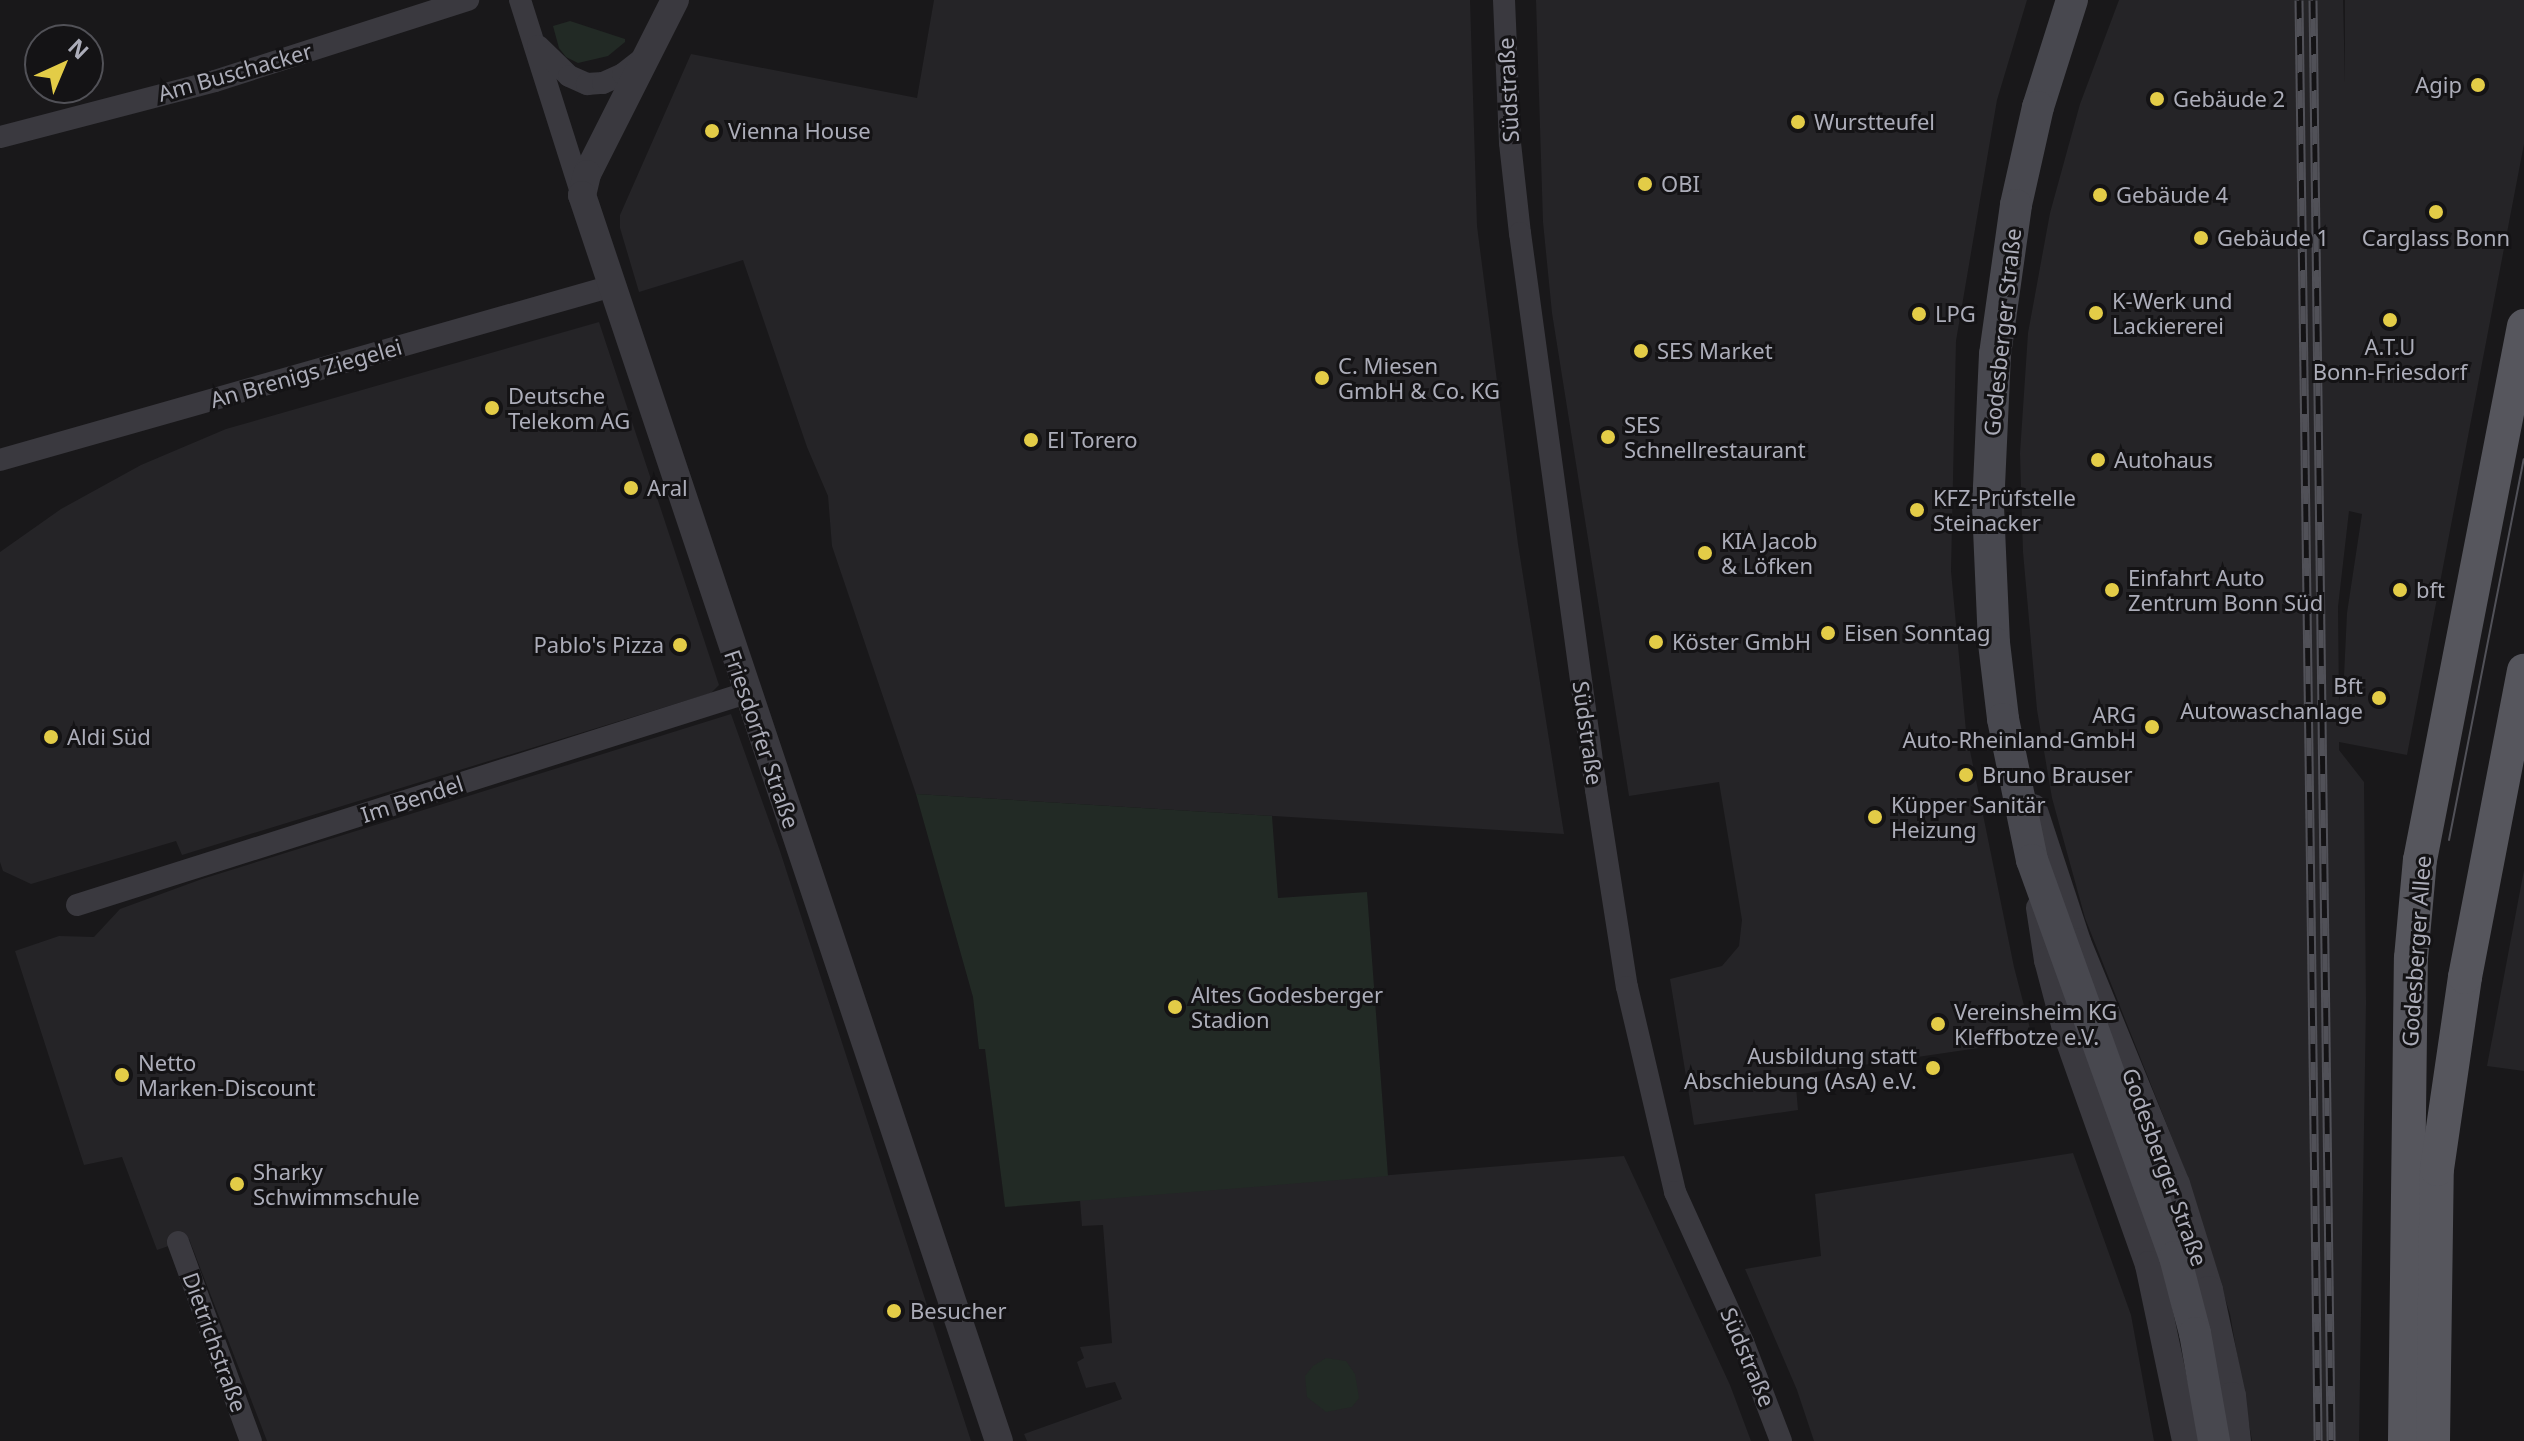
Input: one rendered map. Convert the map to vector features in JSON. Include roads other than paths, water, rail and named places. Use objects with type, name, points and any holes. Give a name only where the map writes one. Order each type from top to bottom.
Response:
[{"type":"main road","name":"Godesberger Straße","points":[[2072,0],[2038,107],[2016,205],[1995,354],[1989,429],[1989,569],[2003,719],[2032,860],[2175,1257],[2195,1333],[2214,1441]]},
{"type":"main road","name":"Godesberger Allee","points":[[2405,1441],[2411,958],[2420,860],[2524,326]]},
{"type":"main road","name":"Godesberger Allee","points":[[2433,1441],[2437,1169],[2465,977],[2524,671]]},
{"type":"street","name":"Am Buschacker","points":[[0,137],[215,81],[468,0]]},
{"type":"street","name":"Friesdorfer Straße","points":[[520,0],[746,693],[999,1441]]},
{"type":"street","points":[[582,195],[587,174],[675,0]]},
{"type":"street","name":"Südstraße","points":[[1504,0],[1510,143],[1522,248],[1596,790],[1627,987],[1675,1192],[1734,1322],[1781,1441]]},
{"type":"street","name":"Friesdorfer Straße","points":[[529,35],[550,61],[587,84],[603,83],[623,74],[650,52]]},
{"type":"street","name":"An Brenigs Ziegelei","points":[[0,460],[612,286]]},
{"type":"street","name":"Im Bendel","points":[[77,905],[746,693]]},
{"type":"street","name":"Godesberger Straße","points":[[2003,719],[2077,942],[2176,1184],[2209,1290],[2232,1396],[2237,1441]]},
{"type":"street","name":"Godesberger Straße","points":[[2032,860],[2048,960],[2060,1006],[2084,1085],[2149,1265],[2186,1441]]},
{"type":"street","name":"Dietrichstraße","points":[[178,1242],[251,1441]]},
{"type":"tram line","points":[[2449,840],[2524,459]]},
{"type":"railway","points":[[2299,0],[2318,1441]]},
{"type":"railway","points":[[2313,0],[2331,1441]]},
{"type":"place","name":"Agip","points":[[2478,85]]},
{"type":"place","name":"Gebäude 2","points":[[2157,99]]},
{"type":"place","name":"Wurstteufel","points":[[1798,122]]},
{"type":"place","name":"Vienna House","points":[[712,131]]},
{"type":"place","name":"OBI","points":[[1645,184]]},
{"type":"place","name":"Gebäude 4","points":[[2100,195]]},
{"type":"place","name":"Carglass Bonn","points":[[2436,212]]},
{"type":"place","name":"Gebäude 1","points":[[2201,238]]},
{"type":"place","name":"K-Werk und Lackiererei","points":[[2096,313]]},
{"type":"place","name":"LPG","points":[[1919,314]]},
{"type":"place","name":"A.T.U Bonn-Friesdorf","points":[[2390,320]]},
{"type":"place","name":"SES Market","points":[[1641,351]]},
{"type":"place","name":"C. Miesen GmbH & Co. KG","points":[[1322,378]]},
{"type":"place","name":"Deutsche Telekom AG","points":[[492,408]]},
{"type":"place","name":"SES Schnellrestaurant","points":[[1608,437]]},
{"type":"place","name":"El Torero","points":[[1031,440]]},
{"type":"place","name":"Autohaus","points":[[2098,460]]},
{"type":"place","name":"Aral","points":[[631,488]]},
{"type":"place","name":"KFZ-Prüfstelle Steinacker","points":[[1917,510]]},
{"type":"place","name":"KIA Jacob & Löfken","points":[[1705,553]]},
{"type":"place","name":"Einfahrt Auto Zentrum Bonn Süd","points":[[2112,590]]},
{"type":"place","name":"bft","points":[[2400,590]]},
{"type":"place","name":"Eisen Sonntag","points":[[1828,633]]},
{"type":"place","name":"Köster GmbH","points":[[1656,642]]},
{"type":"place","name":"Pablo's Pizza","points":[[680,645]]},
{"type":"place","name":"Bft Autowaschanlage","points":[[2379,698]]},
{"type":"place","name":"ARG Auto-Rheinland-GmbH","points":[[2152,727]]},
{"type":"place","name":"Aldi Süd","points":[[51,737]]},
{"type":"place","name":"Bruno Brauser","points":[[1966,775]]},
{"type":"place","name":"Küpper Sanitär Heizung","points":[[1875,817]]},
{"type":"place","name":"Altes Godesberger Stadion","points":[[1175,1007]]},
{"type":"place","name":"Vereinsheim KG Kleffbotze e.V.","points":[[1938,1024]]},
{"type":"place","name":"Ausbildung statt Abschiebung (AsA) e.V.","points":[[1933,1068]]},
{"type":"place","name":"Netto Marken-Discount","points":[[122,1075]]},
{"type":"place","name":"Sharky Schwimmschule","points":[[237,1184]]},
{"type":"place","name":"Besucher","points":[[894,1311]]}]
